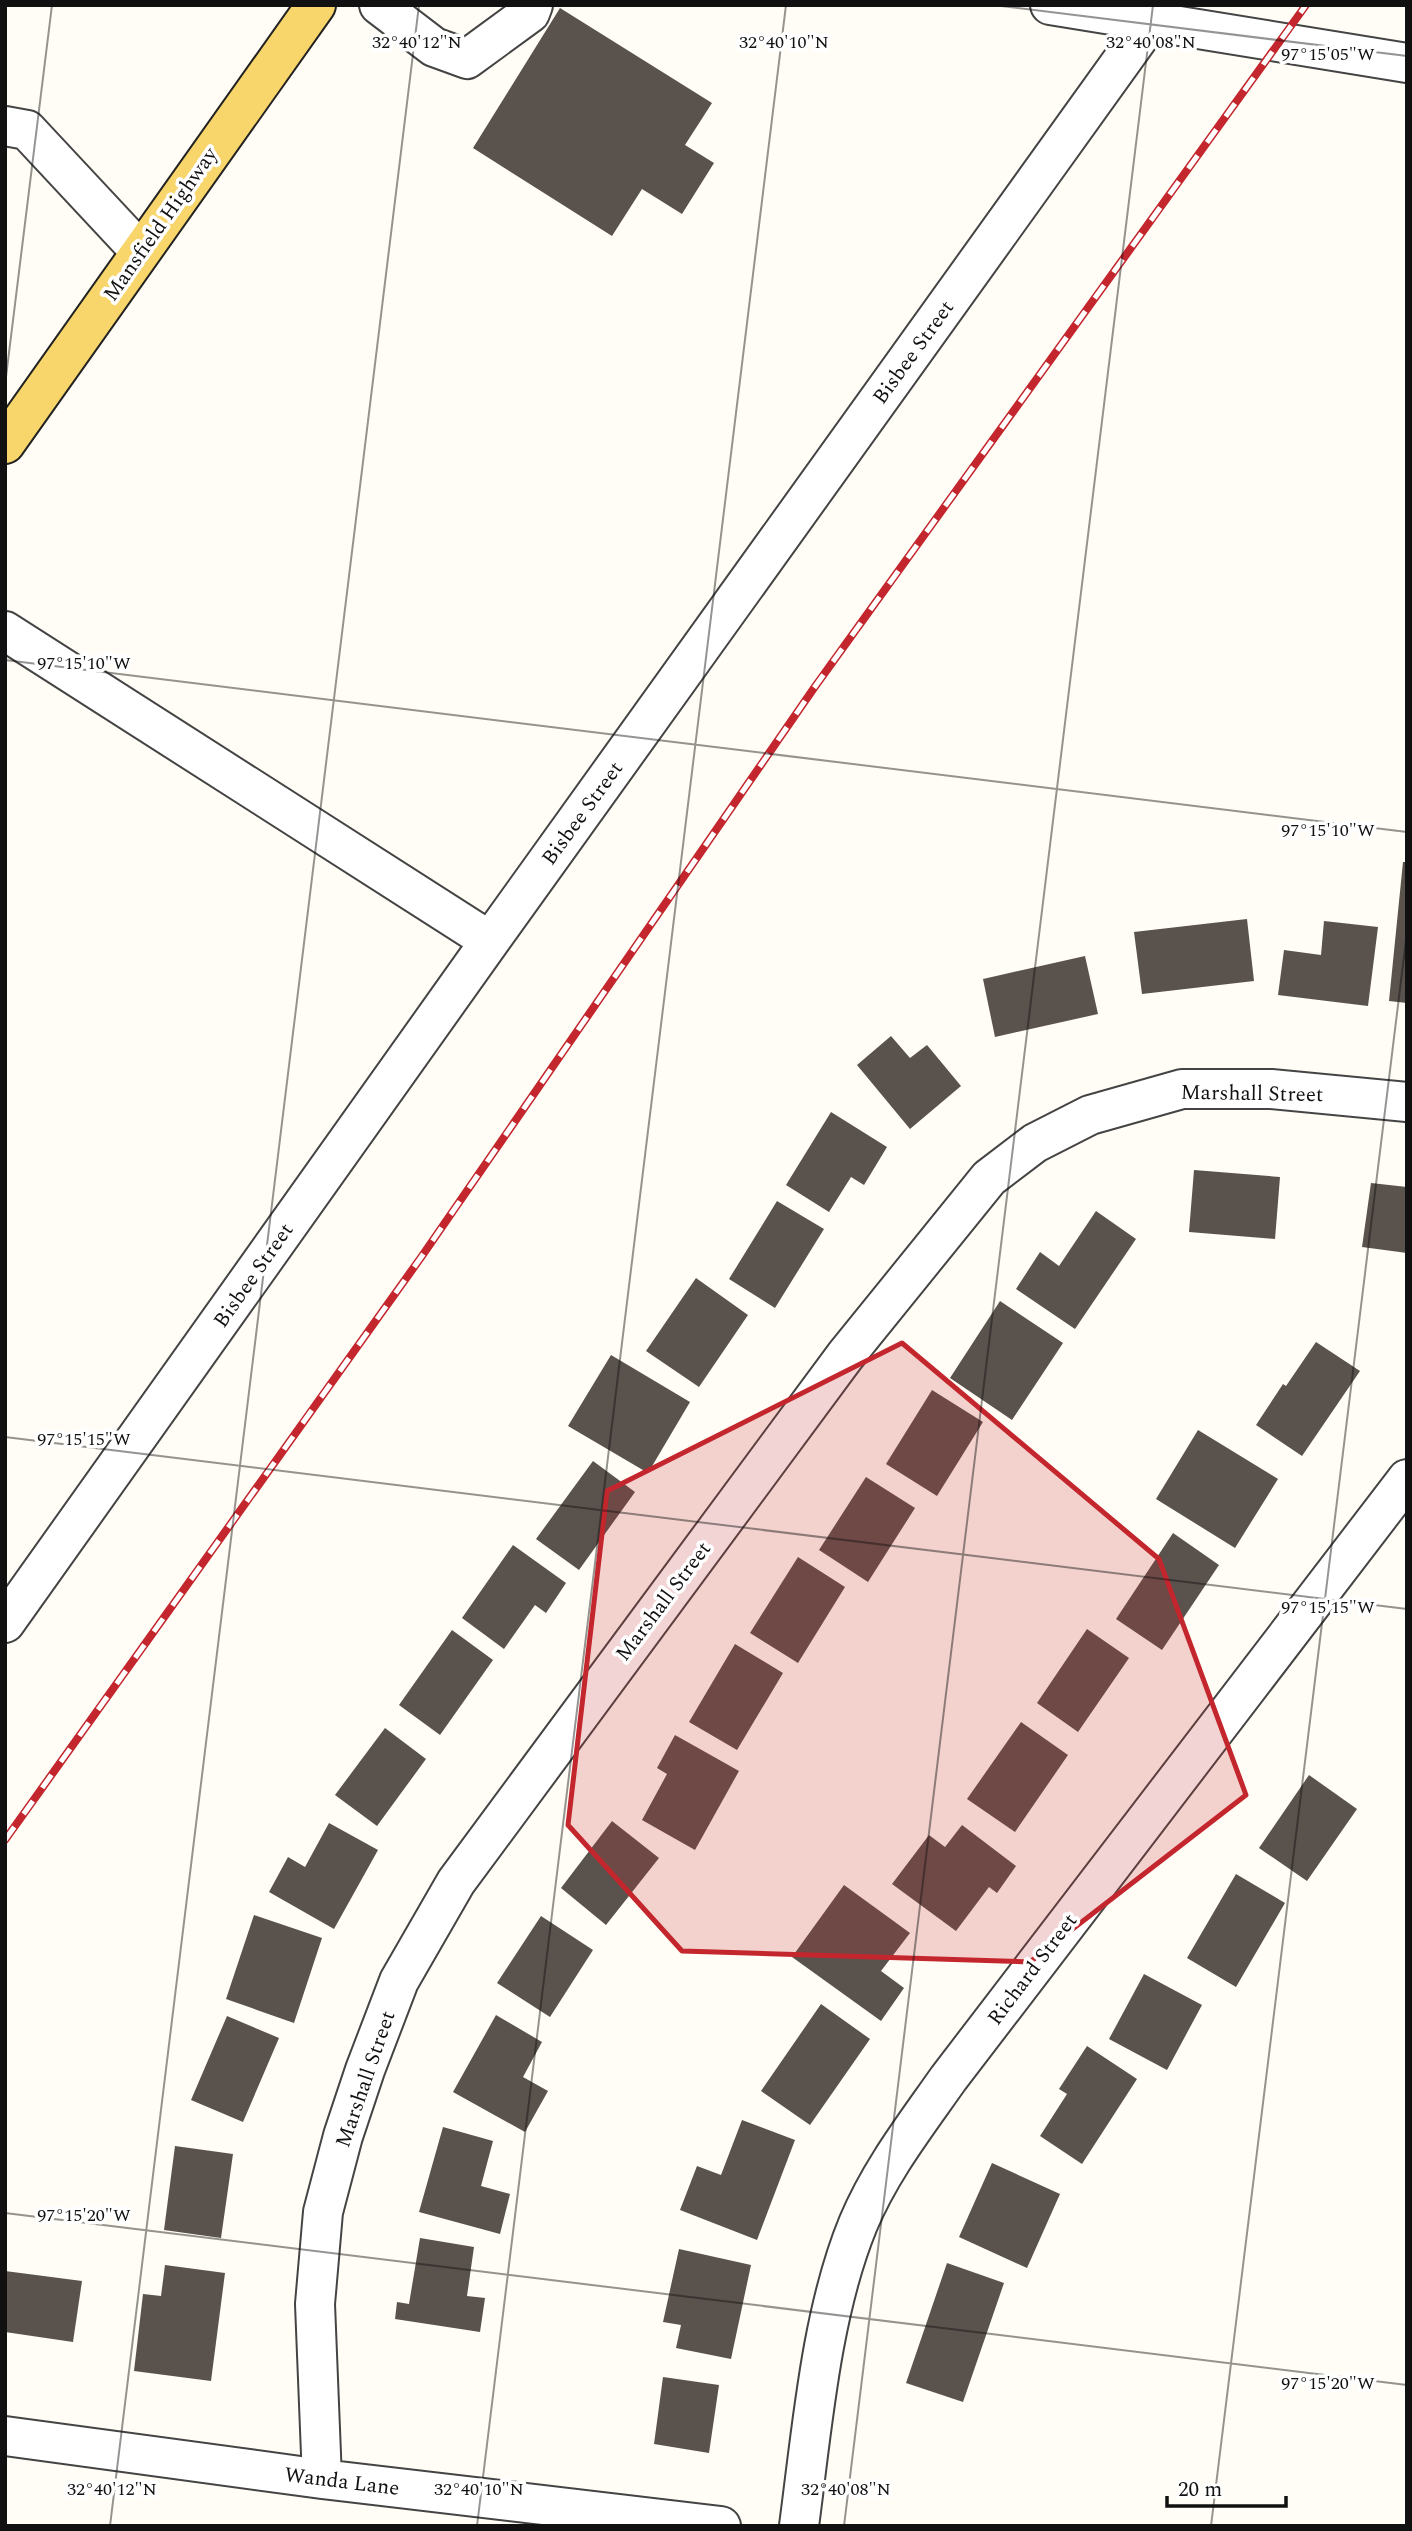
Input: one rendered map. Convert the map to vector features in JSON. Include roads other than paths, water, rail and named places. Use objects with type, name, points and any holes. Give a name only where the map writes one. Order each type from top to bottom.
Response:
[{"type":"main road","name":"Mansfield Highway","points":[[5,443],[316,5]]},
{"type":"street","points":[[379,5],[434,47],[467,59],[530,13],[533,5]]},
{"type":"street","points":[[1050,5],[1156,13],[1407,63]]},
{"type":"street","name":"Bisbee Street","points":[[5,1623],[1156,13]]},
{"type":"street","points":[[5,126],[27,130],[140,251]]},
{"type":"street","points":[[5,631],[490,941]]},
{"type":"street","name":"Marshall Street","points":[[322,2479],[315,2304],[323,2212],[343,2136],[399,1981],[456,1882],[845,1356],[989,1178],[1035,1143],[1090,1115],[1182,1089],[1271,1089],[1407,1102]]},
{"type":"street","name":"Richard Street","points":[[799,2526],[817,2393],[837,2282],[859,2223],[889,2161],[956,2068],[1407,1479]]},
{"type":"street","name":"Wanda Lane","points":[[5,2436],[322,2479],[721,2526]]},
{"type":"railway","points":[[5,1840],[422,1256],[814,688],[1306,5]]}]
